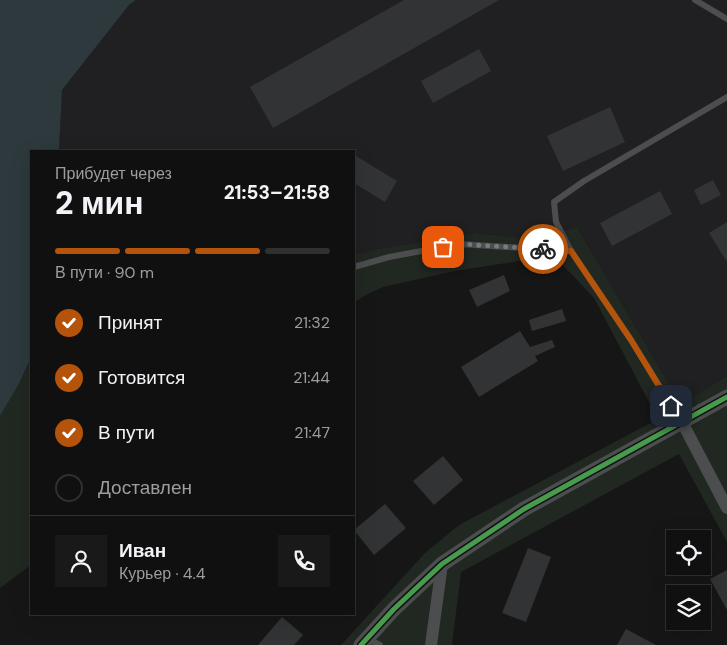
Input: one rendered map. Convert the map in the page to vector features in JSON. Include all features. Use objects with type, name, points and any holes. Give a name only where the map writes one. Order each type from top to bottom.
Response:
[{"type":"street","points":[[369,643],[394,609],[442,564],[524,508],[727,397]]},
{"type":"street","points":[[682,422],[727,508]]},
{"type":"street","points":[[430,645],[442,564]]},
{"type":"lane","points":[[695,0],[727,19]]},
{"type":"lane","points":[[682,422],[631,340],[571,251],[556,222],[554,202],[584,181],[727,97]]},
{"type":"lane","points":[[355,267],[389,257],[460,244],[571,251]]},
{"type":"shaded area","points":[[0,0],[136,0],[129,5],[62,90],[59,150],[30,150],[30,359],[19,384],[0,416]]},
{"type":"shaded area","points":[[136,0],[727,0],[727,376],[681,404],[577,227],[534,239],[476,233],[378,249],[355,255],[355,150],[59,150],[62,90],[129,5]]},
{"type":"shaded area","points":[[577,227],[681,404],[727,376],[727,542],[679,454],[461,572],[452,645],[341,645],[425,553],[459,525],[658,419],[594,298],[560,262],[533,259],[455,271],[383,287],[355,302],[355,255],[378,249],[476,233],[534,239]]},
{"type":"shaded area","points":[[30,359],[30,566],[0,588],[0,416],[19,384]]},
{"type":"building","points":[[404,0],[499,0],[273,128],[250,87]]},
{"type":"building","points":[[479,49],[491,71],[433,103],[421,81]]},
{"type":"building","points":[[610,107],[625,142],[563,171],[547,136]]},
{"type":"building","points":[[356,156],[397,181],[385,202],[355,184]]},
{"type":"building","points":[[713,180],[721,195],[701,205],[694,190]]},
{"type":"building","points":[[660,191],[672,214],[612,246],[600,223]]},
{"type":"building","points":[[727,222],[727,262],[709,233]]},
{"type":"building","points":[[504,275],[510,291],[477,307],[469,290]]},
{"type":"building","points":[[562,309],[566,321],[532,331],[529,320]]},
{"type":"building","points":[[520,331],[530,347],[552,340],[555,347],[535,356],[538,361],[479,397],[461,367]]},
{"type":"building","points":[[443,456],[463,480],[434,505],[413,481]]},
{"type":"building","points":[[385,504],[406,528],[374,555],[355,529]]},
{"type":"building","points":[[528,548],[551,557],[526,622],[502,613]]},
{"type":"building","points":[[727,570],[727,610],[710,579]]},
{"type":"building","points":[[282,617],[303,635],[294,645],[258,645]]},
{"type":"building","points":[[626,629],[656,645],[617,645]]},
{"type":"cycle path","points":[[361,645],[394,609],[442,564],[524,509],[727,397]]},
{"type":"way so far","points":[[443,247],[460,244],[543,249]]},
{"type":"route","points":[[543,249],[571,251],[631,340],[671,406]]}]
